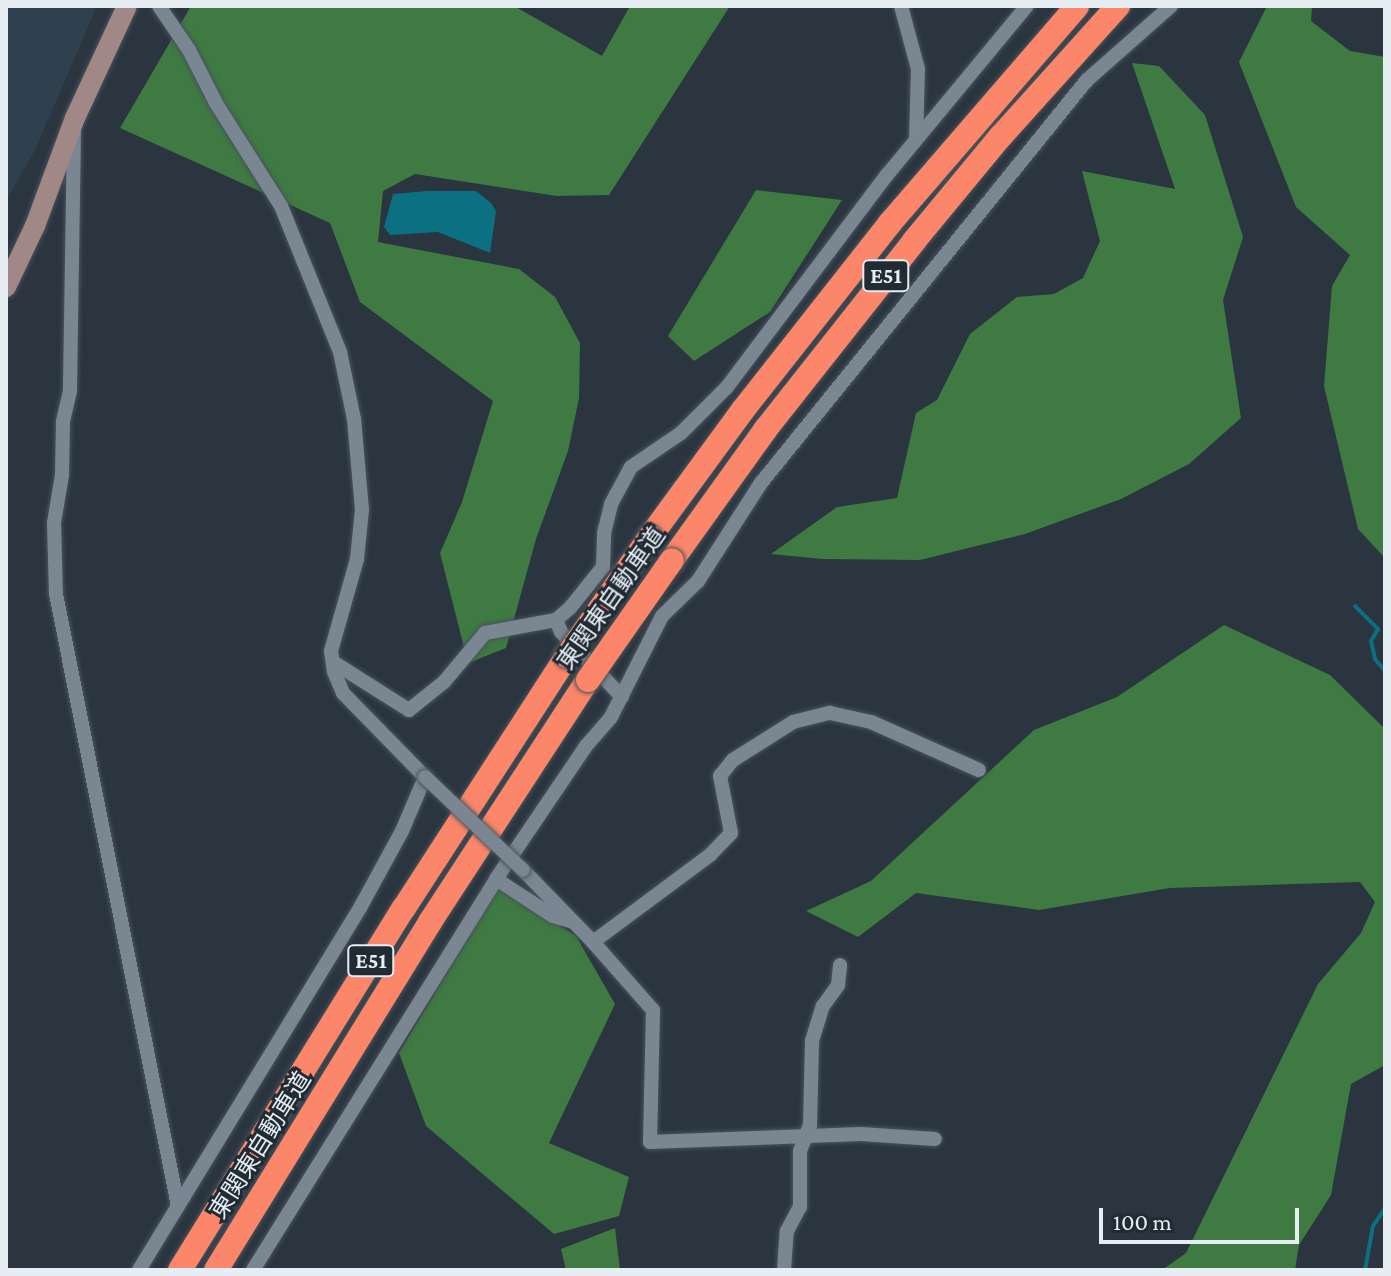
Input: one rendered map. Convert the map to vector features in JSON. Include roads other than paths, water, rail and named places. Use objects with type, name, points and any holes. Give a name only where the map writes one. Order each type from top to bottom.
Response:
[{"type":"highway","name":"東関東自動車道","points":[[180,1270],[404,908],[567,656],[650,537],[743,410],[890,223],[1077,6]]},
{"type":"highway","name":"東関東自動車道","points":[[216,1270],[430,922],[588,680],[672,560],[765,430],[895,265],[1001,136],[1118,6]]},
{"type":"street","points":[[6,287],[75,118],[127,6]]},
{"type":"street","points":[[159,6],[189,50],[216,103],[281,206],[340,352],[354,419],[362,510],[357,559],[331,651],[343,693],[574,922],[653,1010],[650,1142],[861,1134],[935,1139]]},
{"type":"street","points":[[901,6],[918,69],[916,139]]},
{"type":"street","points":[[333,662],[409,710],[444,682],[485,633],[556,620],[603,567],[604,533],[611,504],[631,467],[681,433],[727,387],[916,139],[1027,6]]},
{"type":"street","points":[[253,1270],[496,879],[622,697],[662,616],[698,581],[761,483],[1087,80],[1171,6]]},
{"type":"street","points":[[75,118],[70,391],[63,422],[62,475],[54,523],[56,594],[178,1206]]},
{"type":"street","points":[[6,258],[57,166]]},
{"type":"street","points":[[556,620],[561,632],[622,697]]},
{"type":"street","points":[[593,942],[710,855],[731,833],[720,776],[733,760],[793,722],[830,713],[871,722],[979,770]]},
{"type":"street","points":[[139,1270],[361,906],[402,831],[425,777]]},
{"type":"street","points":[[496,879],[553,916],[574,922]]},
{"type":"street","points":[[784,1270],[787,1231],[800,1207],[800,1151],[810,1125],[812,1041],[823,1006],[838,985],[840,965]]},
{"type":"water","points":[[476,191],[491,203],[496,211],[490,253],[438,232],[390,235],[384,227],[393,194]]},
{"type":"waterway","points":[[1355,606],[1378,629],[1371,641],[1375,659],[1385,671]]},
{"type":"waterway","points":[[1365,1270],[1373,1226],[1385,1208]]}]
